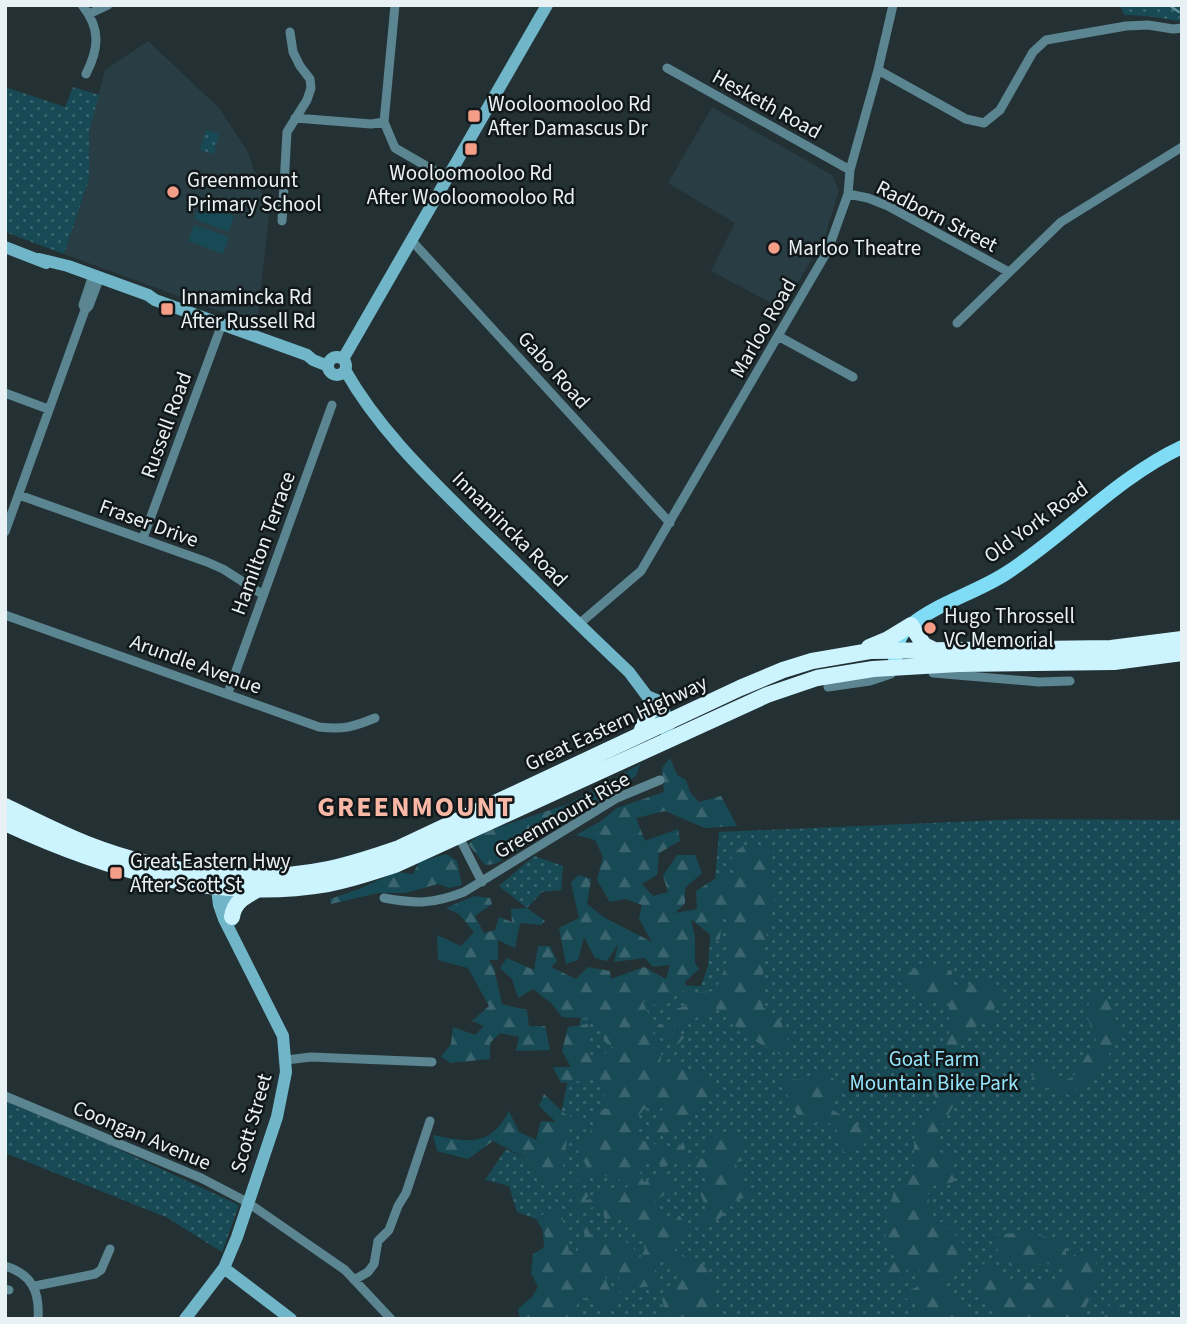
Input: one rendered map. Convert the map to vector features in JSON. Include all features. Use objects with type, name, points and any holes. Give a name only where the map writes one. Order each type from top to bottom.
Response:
[{"type":"highway","points":[[846,655],[876,645],[911,625],[924,645],[932,649]]},
{"type":"highway","name":"Great Eastern Highway","points":[[5,806],[87,844],[166,867],[257,890],[306,887],[348,880],[395,865],[455,830],[640,735],[783,670],[846,655],[901,649],[1111,648],[1182,639]]},
{"type":"highway","name":"Great Eastern Highway","points":[[5,823],[95,860],[153,877],[222,881],[326,870],[455,830],[673,739],[767,695],[817,678],[847,678],[900,667],[1114,662],[1182,653]]},
{"type":"highway","points":[[640,735],[653,703],[671,720]]},
{"type":"highway","points":[[232,924],[233,908],[257,890]]},
{"type":"main road","points":[[339,362],[412,241],[547,5]]},
{"type":"main road","name":"Innamincka Road","points":[[5,247],[148,295],[155,300],[307,355],[313,360],[339,362],[347,384],[352,385],[393,438],[465,513],[629,672],[653,703],[671,720],[673,739]]},
{"type":"main road","name":"Old York Road","points":[[911,625],[1003,575],[1038,551],[1139,470],[1182,447]]},
{"type":"main road","points":[[900,667],[901,649],[912,635],[911,625]]},
{"type":"main road","name":"Scott Street","points":[[185,1319],[224,1268],[237,1237],[277,1117],[286,1060],[283,1036],[232,924],[222,881]]},
{"type":"main road","points":[[224,1268],[291,1319]]},
{"type":"street","points":[[82,5],[89,14],[97,38],[95,55],[86,74]]},
{"type":"street","points":[[89,14],[108,5]]},
{"type":"street","points":[[395,5],[384,122],[395,148],[447,178]]},
{"type":"street","name":"Marloo Road","points":[[579,624],[641,571],[828,250],[848,194],[850,170],[893,5]]},
{"type":"street","points":[[878,70],[966,119],[984,123],[1000,110],[1033,52],[1046,40],[1126,26],[1148,25],[1173,29],[1182,27]]},
{"type":"street","points":[[282,221],[287,132],[307,100],[310,79],[293,52],[290,32]]},
{"type":"street","name":"Hesketh Road","points":[[667,68],[850,170]]},
{"type":"street","points":[[295,118],[371,124],[384,122]]},
{"type":"street","points":[[957,323],[1061,222],[1182,147]]},
{"type":"street","name":"Radborn Street","points":[[848,194],[888,206],[1009,272]]},
{"type":"street","name":"Gabo Road","points":[[412,241],[670,523]]},
{"type":"street","points":[[5,532],[48,409],[85,310],[89,306],[96,279]]},
{"type":"street","name":"Russell Road","points":[[142,538],[222,324]]},
{"type":"street","points":[[778,336],[853,376]]},
{"type":"street","points":[[5,393],[48,409]]},
{"type":"street","name":"Hamilton Terrace","points":[[228,693],[332,405]]},
{"type":"street","name":"Fraser Drive","points":[[19,495],[215,566],[262,594]]},
{"type":"street","name":"Arundle Avenue","points":[[5,615],[319,727],[351,728],[374,718]]},
{"type":"street","points":[[846,655],[847,678]]},
{"type":"street","points":[[828,687],[847,678],[870,681],[887,674],[901,673],[941,673],[1038,682],[1070,681]]},
{"type":"street","name":"Greenmount Rise","points":[[384,898],[424,903],[443,900],[464,892],[617,798],[660,780]]},
{"type":"street","name":"Greenmount Rise","points":[[455,830],[482,881]]},
{"type":"street","points":[[286,1060],[311,1057],[432,1062]]},
{"type":"street","name":"Coongan Avenue","points":[[5,1096],[201,1178],[247,1202],[345,1270],[391,1319]]},
{"type":"street","points":[[354,1280],[368,1272],[374,1264],[379,1241],[389,1230],[406,1193],[430,1121]]},
{"type":"street","points":[[35,1286],[95,1274],[101,1270],[110,1249]]},
{"type":"street","points":[[5,1266],[27,1276],[35,1286],[38,1319]]},
{"type":"shaded area","name":"Greenmount Primary School","points":[[148,41],[219,108],[248,152],[269,214],[257,325],[64,254],[89,179],[89,132],[105,70]]},
{"type":"shaded area","points":[[712,107],[832,175],[839,190],[825,236],[783,309],[711,271],[735,223],[668,183]]},
{"type":"green space","points":[[1120,5],[1182,5],[1182,19],[1179,21],[1124,15]]},
{"type":"green space","points":[[5,87],[65,107],[73,87],[99,95],[89,132],[89,179],[64,254],[5,232]]},
{"type":"green space","points":[[206,130],[219,134],[214,154],[200,150]]},
{"type":"green space","points":[[200,203],[234,216],[229,232],[194,219]]},
{"type":"green space","points":[[194,225],[229,237],[223,254],[188,241]]},
{"type":"green space","points":[[670,758],[677,775],[686,780],[690,792],[699,802],[721,796],[737,826],[705,828],[665,811],[636,818],[645,841],[678,829],[680,841],[659,853],[657,875],[642,884],[653,896],[668,892],[663,876],[677,855],[695,855],[702,873],[685,888],[685,903],[675,913],[697,909],[696,891],[716,878],[738,873],[731,856],[743,846],[774,850],[767,889],[775,897],[763,952],[763,1007],[780,1020],[790,1045],[783,1056],[747,1035],[716,1008],[676,1028],[667,1012],[685,1006],[687,993],[715,991],[729,953],[729,936],[724,913],[719,942],[691,919],[695,938],[695,963],[699,969],[685,982],[687,989],[657,1006],[643,1001],[654,1019],[685,1037],[678,1044],[651,1031],[648,1037],[662,1049],[660,1064],[680,1066],[691,1079],[696,1069],[707,1082],[719,1086],[715,1097],[706,1100],[701,1111],[694,1114],[674,1136],[648,1131],[653,1120],[660,1119],[663,1106],[644,1109],[636,1119],[637,1139],[658,1145],[657,1150],[676,1144],[685,1146],[684,1154],[702,1159],[711,1138],[726,1134],[743,1138],[745,1160],[735,1163],[753,1195],[725,1204],[724,1214],[719,1219],[696,1228],[696,1218],[706,1209],[699,1189],[708,1181],[701,1171],[682,1160],[664,1167],[651,1159],[640,1173],[644,1182],[656,1176],[667,1176],[671,1185],[664,1195],[653,1203],[652,1211],[665,1216],[680,1216],[685,1228],[677,1248],[669,1254],[697,1261],[704,1266],[712,1281],[716,1319],[673,1319],[665,1311],[661,1295],[676,1288],[677,1270],[661,1262],[650,1278],[659,1286],[631,1288],[618,1293],[619,1277],[605,1270],[606,1281],[615,1301],[601,1310],[581,1296],[571,1319],[520,1319],[518,1309],[532,1297],[538,1287],[531,1273],[533,1254],[548,1245],[536,1219],[548,1211],[561,1210],[569,1251],[578,1252],[577,1241],[585,1240],[583,1225],[590,1222],[591,1242],[607,1239],[611,1229],[635,1250],[640,1258],[645,1249],[640,1236],[629,1232],[623,1217],[605,1219],[600,1203],[582,1213],[572,1210],[575,1191],[591,1192],[585,1200],[598,1198],[600,1191],[621,1192],[629,1185],[601,1176],[573,1182],[572,1169],[587,1167],[578,1151],[581,1143],[590,1143],[590,1132],[598,1110],[609,1109],[600,1079],[561,1083],[553,1067],[571,1067],[562,1051],[568,1027],[588,1024],[587,1053],[595,1056],[616,1050],[604,1041],[601,1023],[562,1017],[552,1004],[533,989],[518,998],[512,979],[500,968],[507,958],[534,970],[538,946],[550,946],[557,961],[551,967],[576,979],[588,967],[610,971],[611,979],[644,967],[666,979],[670,965],[653,967],[645,958],[614,962],[618,944],[607,961],[595,958],[584,937],[578,960],[566,964],[559,928],[579,918],[571,883],[578,875],[591,879],[587,904],[605,918],[652,942],[639,919],[642,905],[626,899],[610,902],[597,880],[603,857],[595,840],[576,835],[617,808],[664,792],[662,768]]},
{"type":"green space","points":[[640,764],[636,776],[591,807],[495,864],[485,865],[468,844],[484,832],[568,804]]},
{"type":"green space","name":"Goat Farm Mountain Bike Park","points":[[1022,819],[1182,820],[1182,1319],[552,1319],[541,1216],[536,1219],[517,1212],[509,1186],[485,1180],[506,1149],[528,1159],[539,1180],[546,1184],[584,1003],[625,983],[701,986],[708,966],[719,832]]},
{"type":"green space","points":[[446,854],[457,861],[462,885],[449,888],[438,884],[405,893],[378,893],[331,904],[330,899],[396,872],[413,874],[419,862]]},
{"type":"green space","points":[[534,856],[563,866],[561,890],[542,892],[527,908],[499,886]]},
{"type":"green space","points":[[474,896],[490,898],[492,904],[475,916],[484,933],[495,930],[499,917],[512,922],[511,909],[527,908],[545,921],[541,925],[520,923],[515,948],[498,940],[498,960],[489,960],[494,968],[502,1004],[527,1010],[529,1026],[545,1026],[550,1050],[516,1051],[519,1037],[500,1033],[490,1043],[490,1059],[451,1063],[441,1057],[451,1044],[453,1027],[475,1035],[484,1026],[472,1021],[489,1006],[468,968],[438,960],[437,935],[461,946],[474,932],[459,914],[446,908]]},
{"type":"green space","points":[[924,962],[952,971],[952,991],[983,981],[1005,991],[994,1008],[1000,1024],[981,1022],[961,1040],[951,1083],[958,1099],[940,1127],[935,1152],[954,1154],[954,1182],[928,1187],[930,1223],[944,1222],[975,1257],[935,1283],[945,1293],[951,1290],[972,1319],[916,1319],[922,1305],[897,1295],[917,1287],[920,1267],[908,1268],[897,1283],[873,1280],[895,1258],[884,1242],[894,1189],[914,1170],[914,1138],[937,1101],[930,1086],[949,1036],[949,1003],[923,1000],[898,981]]},
{"type":"green space","points":[[1105,994],[1123,1035],[1093,1077],[1070,1095],[1030,1084],[1036,1067],[1055,1061],[1051,1071],[1060,1082],[1073,1077],[1096,1041],[1087,1015],[1090,997]]},
{"type":"green space","points":[[824,1070],[841,1086],[828,1107],[869,1132],[862,1150],[843,1152],[835,1124],[801,1122],[779,1079],[808,1080]]},
{"type":"green space","points":[[544,1094],[565,1114],[587,1122],[568,1130],[563,1169],[551,1188],[539,1180],[528,1159],[493,1141],[468,1159],[437,1151],[433,1135],[477,1140],[494,1131],[509,1111],[519,1132],[536,1140],[541,1121],[556,1122],[539,1106]]},
{"type":"green space","points":[[5,1101],[103,1142],[239,1205],[222,1252],[166,1217],[5,1153]]},
{"type":"green space","points":[[1022,1232],[1066,1241],[1066,1258],[1090,1253],[1101,1271],[1082,1316],[1095,1319],[991,1319],[995,1307],[969,1281],[984,1263],[1013,1283],[1058,1283],[1069,1269],[1047,1264],[1010,1266],[987,1236]]},
{"type":"green space","points":[[1114,1298],[1132,1316],[1134,1319],[1101,1319]]},
{"type":"waterway","points":[[1169,5],[1179,12]]},
{"type":"place","name":"Wooloomooloo Rd After Damascus Dr","points":[[474,116]]},
{"type":"place","name":"Wooloomooloo Rd After Wooloomooloo Rd","points":[[471,149]]},
{"type":"place","name":"Greenmount Primary School","points":[[173,192]]},
{"type":"place","name":"Marloo Theatre","points":[[774,248]]},
{"type":"place","name":"Innamincka Rd After Russell Rd","points":[[167,309]]},
{"type":"place","name":"Hugo Throssell VC Memorial","points":[[930,628]]},
{"type":"place","name":"Great Eastern Hwy After Scott St","points":[[116,873]]},
{"type":"district","name":"GREENMOUNT","points":[[416,806]]}]
